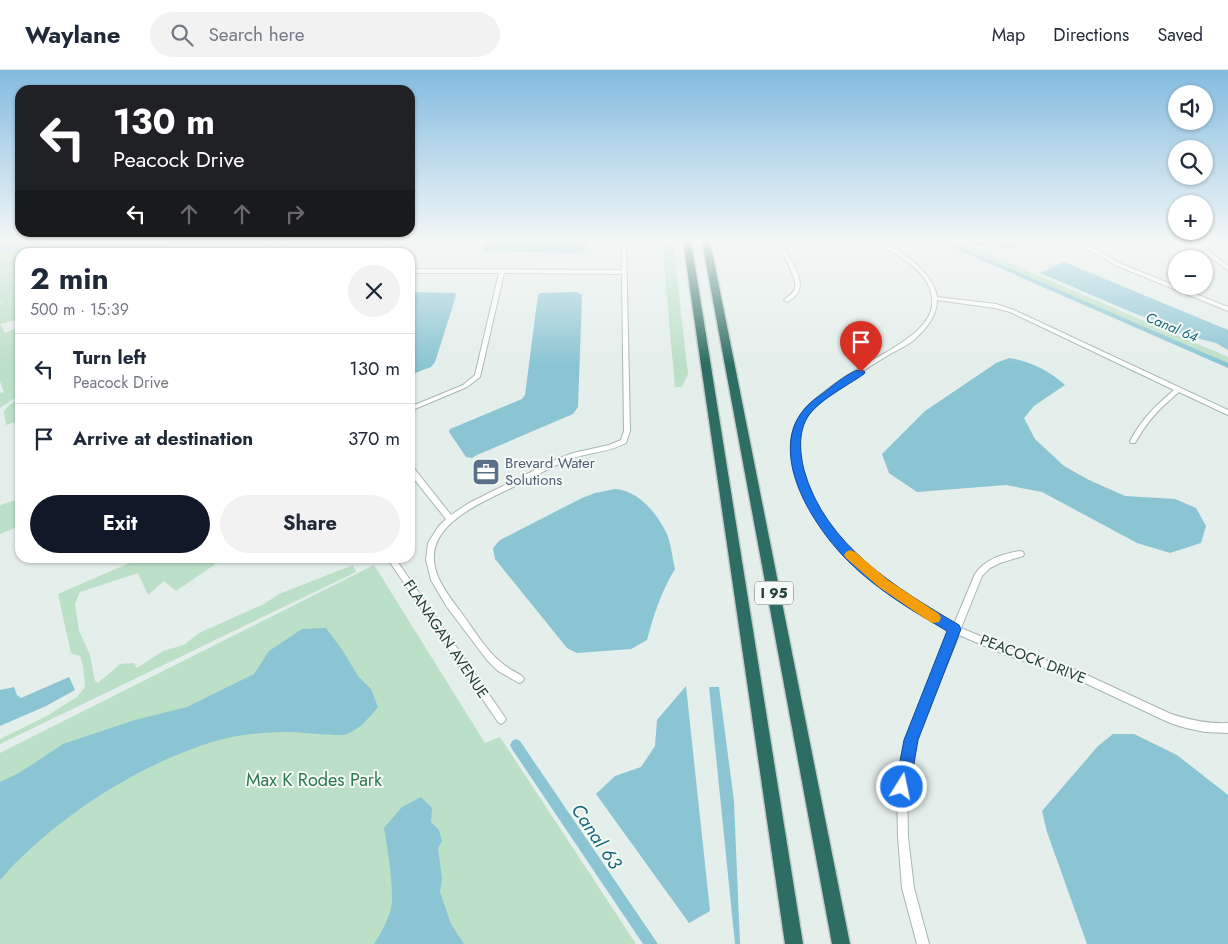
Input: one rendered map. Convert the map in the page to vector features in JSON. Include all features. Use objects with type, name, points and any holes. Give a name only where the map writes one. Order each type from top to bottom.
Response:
[{"type":"highway","name":"I 95","points":[[693,282],[794,944]]},
{"type":"highway","name":"I 95","points":[[714,282],[841,944]]},
{"type":"street","points":[[415,406],[465,386],[478,376],[500,282]]},
{"type":"street","points":[[518,679],[497,665],[438,588],[431,572],[429,555],[437,534],[449,518],[467,506],[573,455],[612,448],[624,441],[627,431],[624,282]]},
{"type":"street","points":[[787,300],[797,293],[800,287],[799,282]]},
{"type":"street","points":[[930,282],[933,286],[936,298],[996,306],[1012,311],[1228,412]]},
{"type":"street","points":[[1161,282],[1228,309]]},
{"type":"street","name":"PEACOCK DRIVE","points":[[936,298],[934,314],[922,330],[812,405],[798,426],[795,440],[796,457],[803,484],[817,514],[852,557],[883,584],[955,629],[1008,652],[1074,673],[1174,719],[1202,728],[1228,728]]},
{"type":"street","points":[[1133,442],[1150,412],[1179,389]]},
{"type":"street","points":[[415,475],[449,518]]},
{"type":"street","points":[[923,944],[908,888],[903,837],[902,787],[911,740],[979,574],[985,566],[1004,557],[1020,554]]},
{"type":"street","name":"FLANAGAN AVENUE","points":[[394,563],[501,719]]},
{"type":"green space","points":[[0,282],[15,282],[15,320],[0,324],[0,304],[5,301],[0,302]]},
{"type":"green space","points":[[666,282],[678,282],[688,374],[682,387],[675,387]]},
{"type":"green space","points":[[1034,282],[1053,282],[1228,357],[1228,366]]},
{"type":"green space","points":[[0,324],[5,333],[15,329],[15,398],[0,408],[0,393],[4,392],[0,381]]},
{"type":"green space","points":[[15,401],[15,422],[6,425],[4,411]]},
{"type":"green space","points":[[15,500],[15,528],[0,534],[0,505]]},
{"type":"green space","points":[[129,563],[215,563],[176,591],[164,581],[148,595],[138,573],[80,592],[75,604],[79,631],[90,655],[95,681],[98,683],[120,664],[134,663],[137,668],[163,651],[184,645],[199,633],[264,604],[279,594],[353,565],[356,572],[0,744],[0,739],[45,717],[77,697],[85,687],[80,656],[71,653],[58,594]]},
{"type":"green space","name":"Max K Rodes Park","points":[[374,565],[485,743],[500,737],[636,944],[0,944],[0,753]]},
{"type":"water","points":[[1061,282],[1112,282],[1228,330],[1228,350],[1216,343],[1181,334],[1163,323],[1136,314]]},
{"type":"water","points":[[415,292],[455,293],[456,296],[435,362],[431,367],[415,373]]},
{"type":"water","points":[[576,292],[582,295],[578,407],[573,414],[472,458],[466,457],[449,432],[450,429],[522,399],[525,395],[538,295],[541,293]]},
{"type":"water","points":[[1009,358],[1039,367],[1065,385],[1034,406],[1024,418],[1035,439],[1064,466],[1089,480],[1125,496],[1175,499],[1196,508],[1206,526],[1201,543],[1170,553],[1137,543],[1042,492],[1006,485],[917,492],[889,473],[882,454],[925,411],[996,363]]},
{"type":"water","points":[[615,489],[631,493],[656,515],[667,534],[675,569],[658,603],[647,640],[631,649],[577,653],[567,648],[495,559],[493,548],[500,540],[582,498]]},
{"type":"water","points":[[326,628],[358,676],[371,689],[378,707],[360,726],[352,732],[343,735],[281,732],[236,736],[189,750],[129,778],[100,795],[46,835],[21,857],[0,880],[0,782],[19,773],[63,744],[135,720],[187,707],[254,674],[269,651],[302,629]]},
{"type":"water","points":[[69,677],[75,690],[46,706],[0,726],[0,690],[14,687],[17,695],[21,698]]},
{"type":"water","points":[[686,686],[710,911],[689,923],[596,794],[615,776],[641,767],[655,746],[657,720]]},
{"type":"water","points":[[709,687],[719,687],[734,801],[740,944],[735,944]]},
{"type":"water","points":[[1113,734],[1134,734],[1177,755],[1228,795],[1228,944],[1087,944],[1047,832],[1042,811],[1098,746]]},
{"type":"water","points":[[421,797],[432,808],[431,822],[439,830],[442,841],[438,848],[442,878],[440,892],[451,924],[464,944],[374,944],[386,923],[392,902],[390,869],[384,828],[402,807]]},
{"type":"waterway","name":"Canal 64","points":[[1035,282],[1228,366]]},
{"type":"waterway","name":"Canal 63","points":[[516,745],[651,944]]},
{"type":"slow traffic","points":[[850,555],[883,584],[934,618]]},
{"type":"place","name":"Brevard Water Solutions","points":[[486,472]]},
{"type":"route","points":[[861,372],[812,405],[804,415],[798,426],[795,440],[796,457],[803,484],[817,514],[832,535],[852,557],[883,584],[955,629],[911,740],[902,787]]}]
